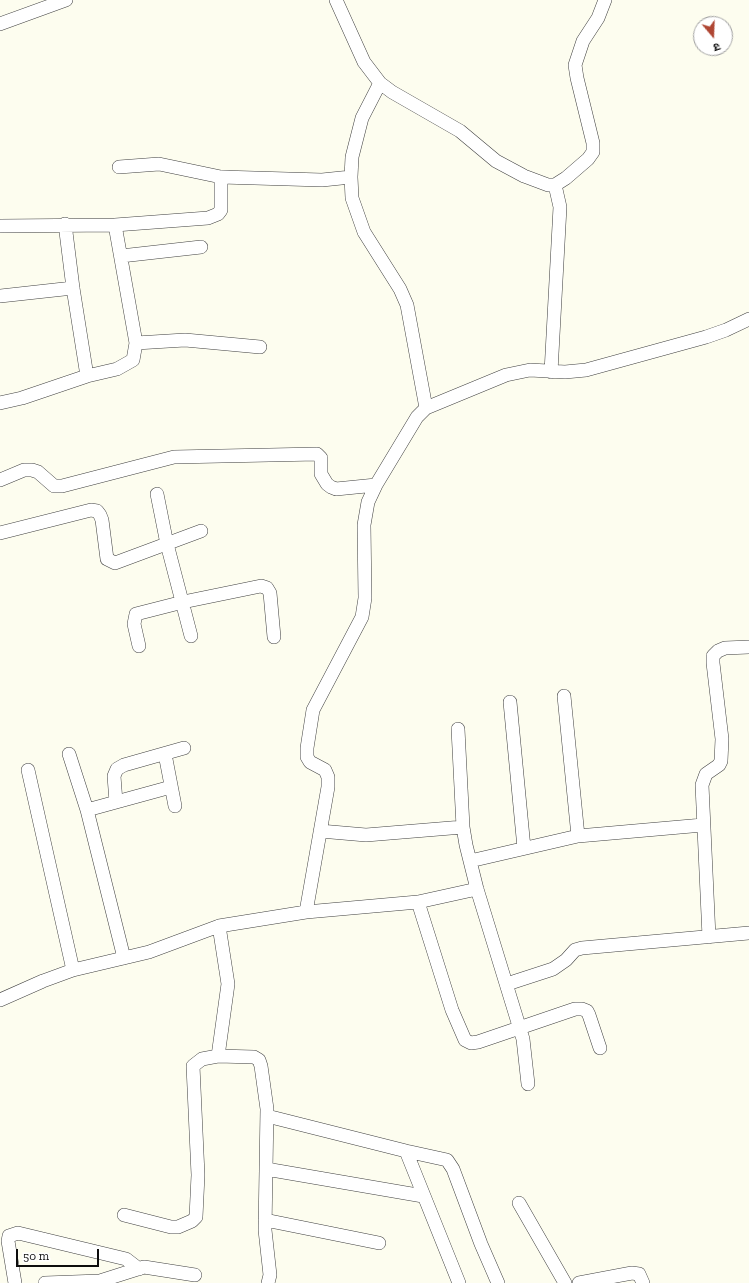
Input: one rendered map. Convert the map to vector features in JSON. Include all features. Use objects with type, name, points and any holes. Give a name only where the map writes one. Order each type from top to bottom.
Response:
[{"type":"street","points":[[0,24],[66,0]]},
{"type":"street","points":[[336,0],[364,62],[380,83],[392,92],[460,131],[496,161],[524,176],[548,185],[555,185],[566,178],[588,159],[593,152],[593,143],[575,65],[582,41],[598,18],[605,0]]},
{"type":"street","points":[[380,83],[362,118],[352,156],[352,198],[364,232],[400,289],[407,305],[426,408]]},
{"type":"street","points":[[120,167],[159,164],[221,177],[322,180],[351,177]]},
{"type":"street","points":[[0,226],[65,224],[115,225],[213,217],[221,210],[221,177]]},
{"type":"street","points":[[551,372],[560,207],[555,185]]},
{"type":"street","points":[[65,224],[73,288],[88,376]]},
{"type":"street","points":[[0,403],[22,398],[88,376],[128,365],[133,360],[136,343],[115,225]]},
{"type":"street","points":[[121,256],[202,247]]},
{"type":"street","points":[[0,296],[73,288]]},
{"type":"street","points":[[306,912],[328,787],[328,777],[325,770],[310,762],[307,757],[307,748],[314,710],[362,617],[365,598],[364,525],[368,502],[376,484],[417,417],[426,408],[506,375],[530,370],[551,372],[586,370],[706,337],[749,319]]},
{"type":"street","points":[[136,343],[185,340],[260,348]]},
{"type":"street","points":[[0,480],[24,470],[32,470],[38,472],[54,486],[62,486],[174,456],[317,454],[321,458],[321,474],[326,484],[331,487],[336,489],[376,484]]},
{"type":"street","points":[[157,494],[167,544],[191,636]]},
{"type":"street","points":[[0,533],[91,510],[96,511],[100,515],[107,559],[111,562],[120,562],[201,531]]},
{"type":"street","points":[[139,646],[134,624],[136,614],[183,602],[254,587],[267,588],[270,593],[274,637]]},
{"type":"street","points":[[709,937],[703,826],[703,780],[706,774],[719,765],[722,750],[722,730],[712,663],[713,656],[718,651],[725,648],[749,647]]},
{"type":"street","points":[[564,696],[578,836]]},
{"type":"street","points":[[510,702],[524,848]]},
{"type":"street","points":[[458,728],[463,827],[470,861],[520,1027],[523,1039],[528,1084]]},
{"type":"street","points":[[116,802],[114,776],[117,769],[124,765],[184,748]]},
{"type":"street","points":[[69,754],[87,810],[124,958]]},
{"type":"street","points":[[165,754],[175,806]]},
{"type":"street","points":[[28,770],[73,970]]},
{"type":"street","points":[[87,810],[171,787]]},
{"type":"street","points":[[470,861],[578,836],[703,826]]},
{"type":"street","points":[[320,831],[366,835],[463,827]]},
{"type":"street","points":[[0,1000],[43,980],[73,970],[148,952],[219,926],[306,912],[418,902],[478,889]]},
{"type":"street","points":[[418,902],[452,1010],[465,1040],[471,1043],[478,1042],[520,1027],[582,1009],[587,1011],[589,1015],[600,1048]]},
{"type":"street","points":[[218,1056],[228,984],[219,926]]},
{"type":"street","points":[[507,984],[553,969],[566,960],[575,950],[582,948],[749,933]]},
{"type":"street","points":[[124,1215],[171,1227],[178,1227],[196,1217],[198,1175],[193,1066],[202,1059],[218,1056],[254,1057],[259,1060],[261,1066],[267,1116],[265,1220],[266,1251],[270,1275],[268,1283]]},
{"type":"street","points":[[267,1116],[406,1151],[440,1158],[451,1164],[481,1244],[498,1283]]},
{"type":"street","points":[[406,1151],[422,1196],[458,1283]]},
{"type":"street","points":[[266,1169],[422,1196]]},
{"type":"street","points":[[519,1203],[565,1283]]},
{"type":"street","points":[[265,1220],[379,1243]]},
{"type":"street","points":[[15,1283],[8,1241],[9,1236],[18,1234],[126,1259],[139,1269]]},
{"type":"street","points":[[45,1283],[100,1281],[150,1267],[195,1275]]},
{"type":"street","points":[[579,1283],[632,1273],[639,1274],[643,1283]]}]
